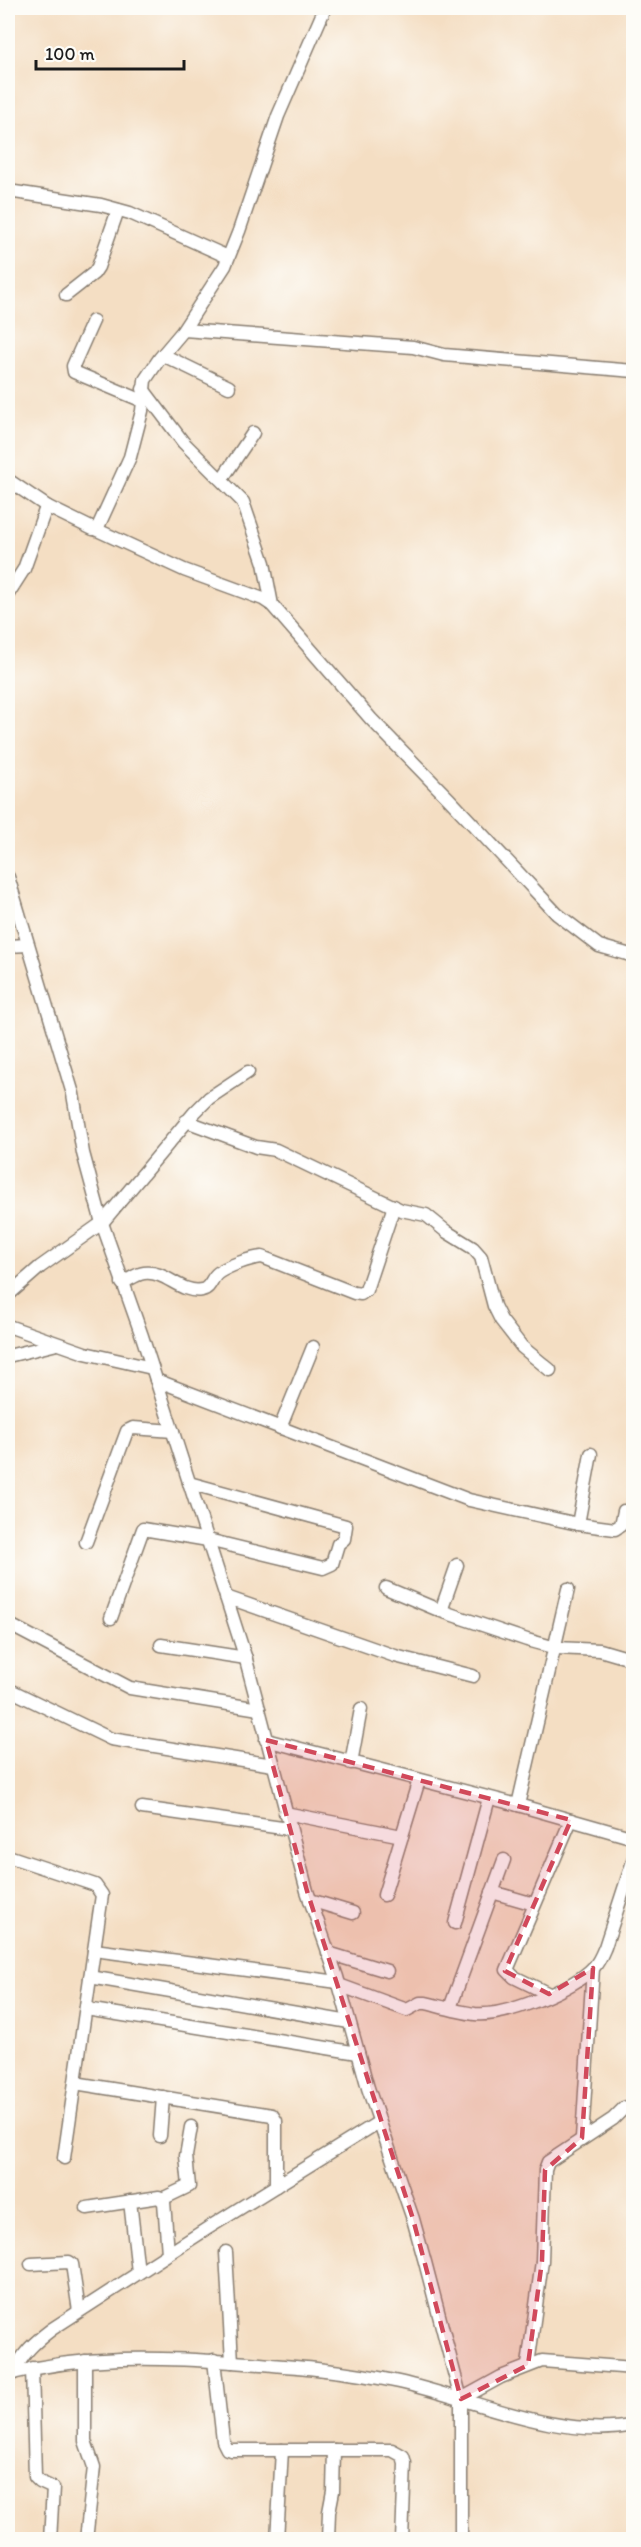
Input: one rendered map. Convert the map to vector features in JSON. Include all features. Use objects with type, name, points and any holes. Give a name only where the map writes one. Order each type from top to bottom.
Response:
[{"type":"street","points":[[95,529],[130,457],[145,380],[184,330],[228,257],[278,116],[325,8]]},
{"type":"street","points":[[8,191],[118,210],[156,223],[228,257]]},
{"type":"street","points":[[66,295],[94,273],[98,267],[118,210]]},
{"type":"street","points":[[93,321],[73,366],[74,372],[143,395],[183,442],[239,496],[247,508],[264,563],[272,605]]},
{"type":"street","points":[[184,330],[412,347],[444,355],[633,371]]},
{"type":"street","points":[[163,355],[229,387]]},
{"type":"street","points":[[222,479],[253,434]]},
{"type":"street","points":[[8,480],[48,507],[160,560],[263,599],[272,605],[371,719],[557,914],[599,946],[631,956]]},
{"type":"street","points":[[8,594],[24,569],[48,507]]},
{"type":"street","points":[[8,877],[73,1094],[84,1153],[102,1222],[173,1431],[246,1658],[289,1829],[310,1900],[339,1984],[379,2122],[413,2219],[461,2399],[461,2540]]},
{"type":"street","points":[[8,946],[28,945]]},
{"type":"street","points":[[8,1295],[40,1267],[102,1222],[186,1121],[209,1098],[248,1072]]},
{"type":"street","points":[[186,1121],[256,1147],[276,1150],[394,1206],[426,1215],[478,1252],[501,1320],[522,1347],[550,1370]]},
{"type":"street","points":[[123,1283],[141,1273],[153,1273],[190,1290],[201,1290],[209,1286],[218,1273],[262,1257],[361,1294],[366,1290],[394,1206]]},
{"type":"street","points":[[8,1326],[154,1374],[280,1428],[469,1500],[578,1524],[618,1528],[624,1511],[633,1511]]},
{"type":"street","points":[[8,1356],[58,1343]]},
{"type":"street","points":[[280,1428],[313,1347]]},
{"type":"street","points":[[86,1542],[127,1431],[133,1428],[173,1431]]},
{"type":"street","points":[[578,1524],[591,1454]]},
{"type":"street","points":[[111,1618],[143,1529],[208,1540],[323,1568],[332,1564],[338,1544],[343,1540],[347,1527],[189,1483]]},
{"type":"street","points":[[441,1611],[457,1565]]},
{"type":"street","points":[[386,1588],[441,1611],[556,1648],[600,1650],[633,1660]]},
{"type":"street","points":[[518,1805],[568,1589]]},
{"type":"street","points":[[226,1597],[395,1656],[474,1676]]},
{"type":"street","points":[[8,1624],[130,1688],[258,1709]]},
{"type":"street","points":[[160,1645],[246,1658]]},
{"type":"street","points":[[8,1689],[111,1739],[273,1765]]},
{"type":"street","points":[[351,1763],[361,1709]]},
{"type":"street","points":[[266,1740],[518,1805],[633,1838]]},
{"type":"street","points":[[384,1895],[419,1780]]},
{"type":"street","points":[[455,1923],[489,1798]]},
{"type":"street","points":[[142,1808],[289,1829]]},
{"type":"street","points":[[285,1813],[402,1836]]},
{"type":"street","points":[[549,1994],[514,1977],[507,1970],[571,1820]]},
{"type":"street","points":[[8,1856],[99,1888],[102,1895],[64,2158]]},
{"type":"street","points":[[582,2138],[593,1968],[605,1947],[633,1858]]},
{"type":"street","points":[[450,2008],[504,1860]]},
{"type":"street","points":[[492,1892],[534,1904]]},
{"type":"street","points":[[310,1900],[353,1912]]},
{"type":"street","points":[[94,1950],[339,1984],[407,2010],[420,2003],[476,2014],[506,2012],[549,1994],[593,1968]]},
{"type":"street","points":[[328,1953],[387,1971]]},
{"type":"street","points":[[90,1977],[349,2022]]},
{"type":"street","points":[[86,2009],[358,2053]]},
{"type":"street","points":[[75,2083],[275,2117],[276,2186]]},
{"type":"street","points":[[160,2136],[163,2097]]},
{"type":"street","points":[[528,2365],[542,2261],[545,2170],[548,2163],[582,2138],[613,2120],[624,2108],[633,2105]]},
{"type":"street","points":[[11,2374],[29,2348],[79,2311],[379,2122]]},
{"type":"street","points":[[87,2208],[159,2197],[162,2199],[189,2186],[186,2156],[191,2127]]},
{"type":"street","points":[[162,2199],[168,2253]]},
{"type":"street","points":[[130,2201],[138,2272]]},
{"type":"street","points":[[226,2252],[232,2362]]},
{"type":"street","points":[[32,2264],[69,2262],[72,2264],[79,2311]]},
{"type":"street","points":[[11,2374],[32,2368],[137,2356],[289,2364],[400,2382],[495,2411],[579,2427],[604,2429],[633,2424]]},
{"type":"street","points":[[214,2360],[224,2445],[231,2450],[392,2450],[403,2456],[405,2463],[402,2540]]},
{"type":"street","points":[[85,2361],[85,2441],[94,2467],[86,2540]]},
{"type":"street","points":[[461,2399],[501,2377],[542,2361],[566,2361],[633,2368]]},
{"type":"street","points":[[32,2368],[35,2476],[40,2482],[50,2486],[53,2492],[50,2540]]},
{"type":"street","points":[[277,2540],[282,2450]]},
{"type":"street","points":[[328,2540],[334,2450]]},
{"type":"highlighted area","points":[[266,1740],[571,1820],[505,1971],[549,1994],[593,1968],[582,2138],[545,2170],[542,2261],[528,2365],[461,2399],[413,2219],[307,1891]]}]
